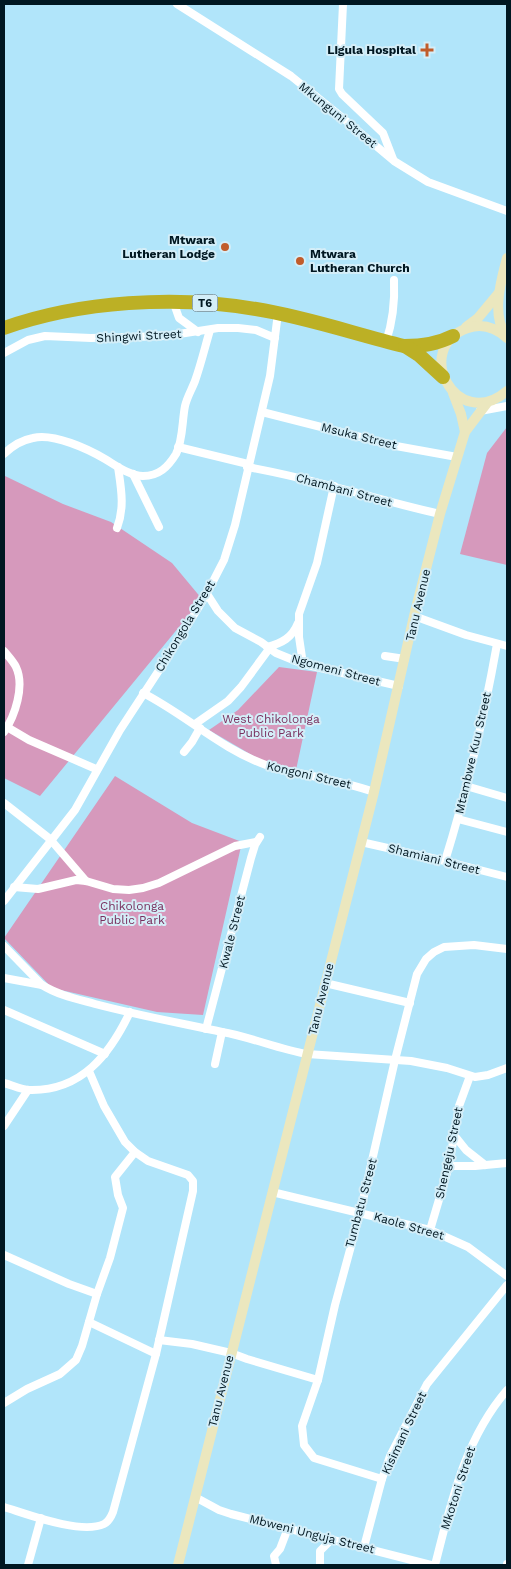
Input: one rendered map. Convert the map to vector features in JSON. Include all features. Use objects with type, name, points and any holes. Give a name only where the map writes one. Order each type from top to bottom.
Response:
[{"type":"highway","name":"T6","points":[[4,328],[61,313],[114,305],[173,301],[220,304],[278,313],[404,346],[440,343],[457,333]]},
{"type":"highway","name":"T6","points":[[404,346],[419,356],[443,377]]},
{"type":"street","name":"Mkunguni Street","points":[[177,4],[291,76],[394,161],[428,182],[507,211]]},
{"type":"street","points":[[343,4],[338,86],[340,91],[383,133],[394,161]]},
{"type":"street","points":[[507,258],[498,294],[500,319],[503,331],[507,337]]},
{"type":"street","points":[[386,342],[394,308],[394,280]]},
{"type":"street","points":[[443,377],[441,362],[445,348],[457,333],[478,318],[498,294]]},
{"type":"street","points":[[173,301],[178,318],[198,332]]},
{"type":"street","name":"Chikongola Street","points":[[4,901],[50,839],[75,810],[96,769],[169,656],[224,560],[270,376],[278,313]]},
{"type":"street","name":"T6","points":[[457,333],[473,326],[485,326],[497,330],[507,337]]},
{"type":"street","name":"Shingwi Street","points":[[4,353],[28,340],[45,336],[91,338],[166,336],[238,328],[256,330],[275,338]]},
{"type":"street","points":[[4,454],[13,446],[34,437],[50,438],[66,441],[102,457],[133,474],[142,476],[161,472],[168,466],[178,447],[186,404],[196,379],[210,330]]},
{"type":"street","name":"T6","points":[[443,377],[453,392],[463,399],[483,407]]},
{"type":"street","points":[[453,392],[465,432]]},
{"type":"street","points":[[465,432],[483,407],[507,392]]},
{"type":"street","points":[[483,407],[507,406]]},
{"type":"street","name":"Msuka Street","points":[[262,412],[396,446],[457,457]]},
{"type":"street","name":"Tanu Avenue","points":[[178,1565],[374,792],[414,616],[440,514],[465,432]]},
{"type":"street","name":"Chambani Street","points":[[178,447],[440,514]]},
{"type":"street","points":[[117,528],[121,517],[122,504],[118,467]]},
{"type":"street","points":[[133,474],[159,527]]},
{"type":"street","points":[[303,664],[299,638],[299,614],[317,563],[334,486]]},
{"type":"street","name":"Ngomeni Street","points":[[206,594],[218,611],[235,628],[276,653],[303,664],[399,686]]},
{"type":"street","points":[[414,616],[507,646]]},
{"type":"street","points":[[184,752],[192,742],[197,726],[228,701],[241,687],[268,648],[290,637],[299,621]]},
{"type":"street","name":"Mtambwe Kuu Street","points":[[445,861],[466,786],[496,644]]},
{"type":"street","points":[[4,651],[17,668],[19,681],[14,710],[6,729],[96,769]]},
{"type":"street","points":[[385,656],[405,659]]},
{"type":"street","name":"Kongoni Street","points":[[143,694],[168,706],[218,742],[242,756],[267,766],[358,786],[374,792]]},
{"type":"street","points":[[466,786],[507,798]]},
{"type":"street","points":[[4,802],[50,839],[86,881]]},
{"type":"street","points":[[458,819],[507,832]]},
{"type":"street","name":"Kwale Street","points":[[86,881],[114,889],[130,890],[143,888],[159,883],[235,846],[258,840],[206,1029]]},
{"type":"street","name":"Shamiani Street","points":[[361,842],[507,877]]},
{"type":"street","points":[[14,887],[38,889],[49,888],[67,882],[86,881]]},
{"type":"street","name":"Tumbatu Street","points":[[382,1479],[314,1458],[308,1452],[302,1437],[302,1426],[318,1380],[417,974],[421,966],[434,952],[444,947],[460,945],[507,948]]},
{"type":"street","points":[[4,946],[42,985]]},
{"type":"street","points":[[4,978],[42,985],[58,993],[130,1012],[222,1032],[307,1054],[395,1060],[447,1068],[470,1076],[481,1077],[507,1068]]},
{"type":"street","points":[[325,983],[410,1002]]},
{"type":"street","points":[[4,1010],[105,1054]]},
{"type":"street","points":[[4,1083],[28,1090],[53,1087],[70,1082],[89,1071],[105,1054],[130,1012]]},
{"type":"street","points":[[215,1064],[222,1032]]},
{"type":"street","points":[[4,1507],[71,1526],[89,1527],[104,1524],[109,1519],[113,1512],[156,1354],[193,1184],[190,1176],[148,1161],[125,1142],[104,1106],[89,1071]]},
{"type":"street","name":"Shengeju Street","points":[[430,1230],[449,1166],[459,1106],[470,1076]]},
{"type":"street","points":[[4,1126],[28,1090]]},
{"type":"street","points":[[454,1135],[470,1153],[486,1165]]},
{"type":"street","points":[[4,1403],[68,1368],[76,1360],[110,1258],[124,1208],[118,1195],[115,1177],[135,1152]]},
{"type":"street","points":[[449,1166],[507,1163]]},
{"type":"street","name":"Kaole Street","points":[[272,1192],[430,1230],[468,1247],[507,1276]]},
{"type":"street","points":[[4,1255],[69,1284],[97,1294]]},
{"type":"street","name":"Kisimani Street","points":[[364,1547],[390,1456],[427,1384],[507,1285]]},
{"type":"street","points":[[89,1322],[156,1354]]},
{"type":"street","points":[[159,1340],[231,1352],[247,1360],[318,1380]]},
{"type":"street","name":"Mkotoni Street","points":[[433,1565],[470,1447],[507,1390]]},
{"type":"street","name":"Mbweni Unguja Street","points":[[195,1496],[219,1510],[433,1565]]},
{"type":"street","points":[[28,1565],[41,1518]]},
{"type":"street","points":[[276,1565],[274,1556],[280,1549],[288,1528]]},
{"type":"street","points":[[320,1565],[320,1551],[332,1539]]},
{"type":"street","points":[[400,1565],[401,1557]]},
{"type":"green space","points":[[507,427],[507,565],[460,554],[487,453]]},
{"type":"green space","points":[[5,476],[63,504],[111,522],[172,563],[202,599],[40,796],[4,778]]},
{"type":"green space","name":"West Chikolonga Public Park","points":[[279,667],[317,672],[296,770],[262,761],[209,730],[238,710]]},
{"type":"green space","name":"Chikolonga Public Park","points":[[115,776],[192,823],[242,842],[203,1015],[157,1012],[52,988],[4,938]]},
{"type":"place","name":"Ligula Hospital","points":[[427,50]]},
{"type":"place","name":"Mtwara Lutheran Lodge","points":[[225,247]]},
{"type":"place","name":"Mtwara Lutheran Church","points":[[300,261]]}]
